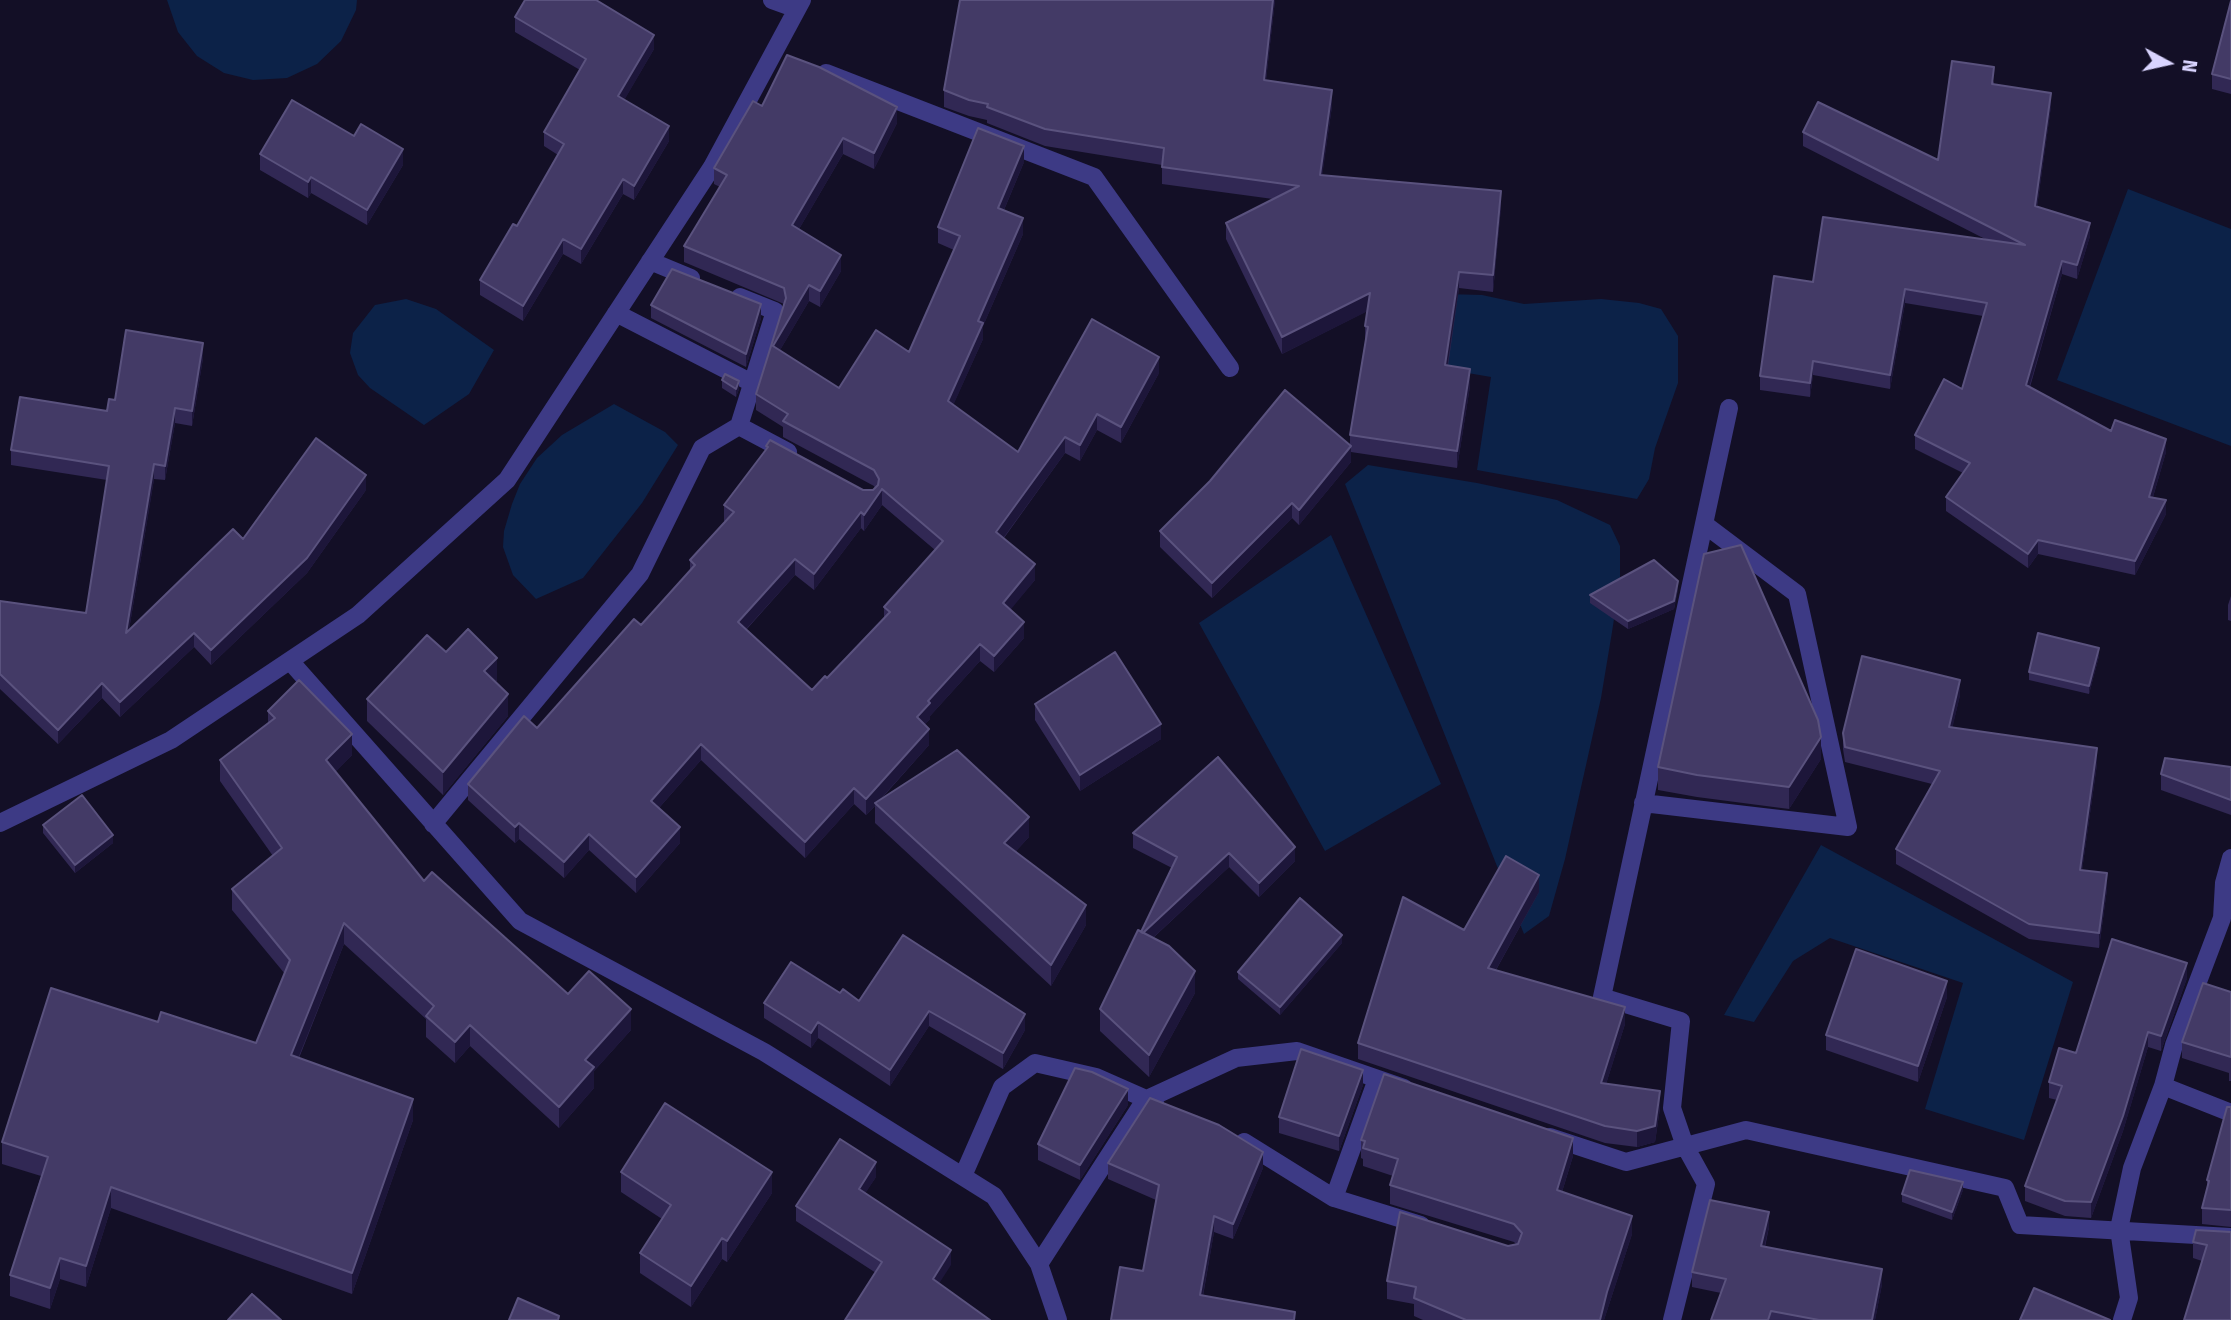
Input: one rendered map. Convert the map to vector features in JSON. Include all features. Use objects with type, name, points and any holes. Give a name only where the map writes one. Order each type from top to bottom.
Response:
[{"type":"street","points":[[0,823],[171,740],[358,615],[507,480],[712,167],[780,55],[800,4],[772,0]]},
{"type":"street","points":[[812,68],[1094,177],[1230,368]]},
{"type":"street","points":[[433,824],[640,574],[702,448],[739,426],[775,312],[650,261]]},
{"type":"street","points":[[616,313],[752,383]]},
{"type":"street","points":[[1672,1320],[1706,1184],[1685,1146],[1672,1108],[1681,1021],[1602,998],[1729,408]]},
{"type":"street","points":[[739,426],[798,458]]},
{"type":"street","points":[[1643,803],[1848,827],[1797,594],[1704,524]]},
{"type":"street","points":[[290,661],[520,921],[764,1052],[994,1196],[1039,1264],[1058,1320]]},
{"type":"street","points":[[2122,1320],[2129,1298],[2119,1229],[2132,1168],[2163,1086],[2174,1045],[2227,920],[2224,883],[2231,858]]},
{"type":"street","points":[[1039,1264],[1145,1100],[1237,1058],[1297,1051],[1416,1092]]},
{"type":"street","points":[[963,1176],[1002,1087],[1035,1063],[1096,1077],[1168,1108]]},
{"type":"street","points":[[1334,1198],[1377,1079]]},
{"type":"street","points":[[2163,1086],[2231,1113]]},
{"type":"street","points":[[1224,1130],[1334,1198],[1435,1229]]},
{"type":"street","points":[[1534,1131],[1626,1162],[1746,1130],[2005,1188],[2020,1225],[2231,1237]]},
{"type":"water","points":[[167,0],[357,0],[356,10],[341,41],[317,64],[287,78],[253,80],[224,73],[197,56],[178,32]]},
{"type":"water","points":[[2128,189],[2231,229],[2231,446],[2057,380]]},
{"type":"water","points":[[1445,294],[1482,295],[1524,304],[1601,299],[1639,303],[1661,309],[1678,336],[1678,383],[1655,448],[1649,479],[1637,499],[1477,470],[1491,377],[1375,357]]},
{"type":"water","points":[[406,299],[436,309],[494,350],[469,394],[424,425],[370,388],[358,375],[350,353],[353,333],[375,305]]},
{"type":"water","points":[[614,404],[665,432],[678,445],[642,503],[583,578],[536,599],[513,575],[503,547],[504,531],[520,484],[537,458],[562,435]]},
{"type":"water","points":[[1368,465],[1477,483],[1557,500],[1610,525],[1620,546],[1620,580],[1601,698],[1565,859],[1549,916],[1524,934],[1345,484]]},
{"type":"water","points":[[1331,535],[1441,784],[1325,851],[1199,623]]},
{"type":"water","points":[[1821,845],[2073,982],[2024,1140],[1925,1109],[1963,983],[1830,938],[1793,961],[1754,1022],[1724,1015]]},
{"type":"building","points":[[525,0],[596,0],[654,35],[618,96],[669,126],[634,186],[623,179],[581,249],[563,239],[523,306],[480,280],[513,224],[517,226],[564,144],[544,132],[586,59],[515,17]]},
{"type":"building","points":[[960,0],[1273,0],[1264,80],[1332,90],[1320,175],[1501,191],[1493,275],[1459,272],[1445,365],[1470,369],[1457,451],[1350,435],[1368,327],[1365,326],[1370,293],[1282,337],[1226,223],[1299,186],[1162,167],[1164,148],[1045,129],[987,107],[988,104],[944,90]]},
{"type":"building","points":[[2231,1],[2231,79],[2212,74]]},
{"type":"building","points":[[787,55],[819,67],[897,107],[874,153],[843,138],[792,225],[841,255],[820,291],[809,285],[773,346],[839,388],[876,330],[909,352],[960,236],[938,227],[978,128],[1024,146],[998,208],[1023,218],[978,321],[983,323],[948,401],[1018,452],[1092,319],[1159,357],[1121,427],[1097,414],[1080,445],[1065,437],[996,532],[1035,564],[1003,603],[1024,622],[994,656],[980,644],[928,701],[930,703],[917,717],[929,729],[866,799],[854,788],[805,842],[701,744],[651,801],[680,827],[636,877],[589,834],[564,862],[519,823],[515,827],[468,784],[524,716],[537,728],[634,619],[641,625],[695,565],[690,560],[734,512],[724,505],[768,447],[766,446],[770,440],[863,490],[873,490],[878,485],[879,479],[874,470],[783,421],[788,414],[756,394],[786,298],[784,288],[684,246],[727,175],[714,168],[753,101],[762,106]],"holes":[[[882,489],[943,541],[884,607],[890,612],[827,678],[825,676],[812,690],[738,622],[795,559],[814,574],[861,512],[864,515]]]},
{"type":"building","points":[[1952,61],[1994,67],[1992,84],[2051,93],[2035,206],[2090,223],[2077,265],[2062,261],[2026,385],[2111,431],[2115,420],[2166,439],[2149,497],[2166,500],[2135,561],[2038,540],[2028,554],[1946,497],[1970,463],[1915,435],[1944,379],[1962,389],[1987,303],[1905,289],[1890,375],[1813,361],[1810,383],[1760,376],[1774,276],[1813,282],[1823,217],[2025,245],[1803,132],[1818,102],[1938,160]]},
{"type":"building","points":[[292,100],[354,136],[361,124],[403,149],[367,210],[311,177],[308,182],[260,154]]},
{"type":"building","points":[[672,269],[761,304],[746,354],[651,305]]},
{"type":"building","points":[[126,330],[203,343],[192,411],[175,408],[165,466],[154,464],[126,633],[233,529],[243,539],[316,438],[366,475],[307,558],[211,650],[194,633],[120,702],[102,683],[58,730],[0,674],[0,601],[86,613],[109,466],[11,450],[20,397],[107,411],[109,399],[115,400]]},
{"type":"building","points":[[725,374],[739,381],[736,389],[722,380]]},
{"type":"building","points":[[1285,390],[1351,446],[1299,510],[1292,503],[1212,583],[1160,531],[1210,481]]},
{"type":"building","points":[[1741,545],[1818,720],[1821,737],[1789,787],[1658,767],[1704,554]]},
{"type":"building","points":[[1654,560],[1678,581],[1674,601],[1628,621],[1590,595]]},
{"type":"building","points":[[468,629],[497,658],[484,671],[508,694],[443,772],[367,699],[427,635],[446,652]]},
{"type":"building","points":[[2038,633],[2099,648],[2089,686],[2029,672]]},
{"type":"building","points":[[1115,652],[1161,724],[1080,775],[1035,704]]},
{"type":"building","points":[[1862,656],[1960,680],[1949,727],[2097,748],[2080,870],[2107,873],[2099,933],[2029,924],[1896,849],[1940,771],[1845,747],[1843,733]]},
{"type":"building","points":[[299,680],[352,734],[326,760],[424,881],[432,872],[568,994],[589,971],[631,1009],[585,1060],[594,1067],[559,1107],[470,1025],[455,1042],[426,1016],[434,1006],[344,923],[291,1055],[413,1099],[352,1273],[111,1187],[86,1266],[60,1258],[50,1288],[10,1275],[48,1157],[2,1142],[51,988],[158,1022],[161,1012],[256,1043],[290,960],[232,889],[282,848],[220,760],[275,718],[268,711]]},
{"type":"building","points":[[957,750],[1029,817],[1004,843],[1086,905],[1051,965],[875,803]]},
{"type":"building","points":[[1218,757],[1295,847],[1259,883],[1229,853],[1143,933],[1141,932],[1177,857],[1133,833]]},
{"type":"building","points":[[2165,758],[2231,767],[2231,800],[2161,774]]},
{"type":"building","points":[[82,795],[113,835],[75,865],[43,825]]},
{"type":"building","points":[[1506,856],[1539,875],[1488,968],[1625,1007],[1601,1083],[1660,1091],[1655,1126],[1637,1131],[1605,1126],[1358,1043],[1403,897],[1464,930]]},
{"type":"building","points":[[1300,898],[1342,935],[1280,1007],[1238,972]]},
{"type":"building","points":[[1138,930],[1169,946],[1195,971],[1149,1055],[1100,1009]]},
{"type":"building","points":[[903,935],[1025,1014],[1003,1053],[929,1011],[890,1070],[818,1022],[811,1033],[764,1003],[791,962],[840,993],[843,989],[859,1001]]},
{"type":"building","points":[[2112,939],[2187,963],[2161,1036],[2148,1032],[2123,1116],[2091,1202],[2065,1201],[2025,1186],[2062,1086],[2049,1082],[2059,1048],[2076,1053]]},
{"type":"building","points":[[1856,949],[1947,981],[1918,1066],[1826,1035]]},
{"type":"building","points":[[2203,983],[2231,992],[2231,1057],[2182,1042]]},
{"type":"building","points":[[1301,1049],[1363,1070],[1339,1136],[1279,1117]]},
{"type":"building","points":[[1075,1068],[1092,1072],[1128,1089],[1080,1165],[1038,1144]]},
{"type":"building","points":[[1384,1074],[1573,1138],[1557,1190],[1632,1216],[1600,1320],[1466,1320],[1414,1298],[1416,1287],[1387,1281],[1400,1212],[1508,1246],[1518,1244],[1522,1233],[1514,1224],[1390,1185],[1398,1159],[1363,1148],[1365,1141],[1361,1140]]},
{"type":"building","points":[[1150,1098],[1219,1125],[1263,1152],[1233,1224],[1214,1216],[1200,1295],[1295,1312],[1294,1320],[1111,1320],[1120,1267],[1143,1271],[1159,1185],[1108,1163]]},
{"type":"building","points":[[665,1103],[772,1172],[727,1241],[722,1238],[691,1286],[640,1253],[671,1205],[621,1172]]},
{"type":"building","points":[[2227,1107],[2231,1107],[2231,1210],[2202,1208],[2209,1181],[2207,1180]]},
{"type":"building","points":[[840,1139],[876,1162],[859,1189],[951,1250],[933,1279],[990,1320],[845,1320],[882,1262],[796,1206]]},
{"type":"building","points":[[1910,1170],[1963,1182],[1952,1212],[1902,1194]]},
{"type":"building","points":[[1710,1200],[1769,1212],[1761,1246],[1882,1269],[1872,1320],[1819,1320],[1771,1311],[1768,1320],[1711,1320],[1726,1279],[1692,1272]]},
{"type":"building","points":[[2196,1230],[2231,1232],[2231,1320],[2184,1320],[2207,1245],[2193,1242]]},
{"type":"building","points":[[2034,1288],[2110,1320],[2020,1320]]},
{"type":"building","points":[[252,1294],[281,1320],[228,1320]]},
{"type":"building","points":[[518,1298],[559,1316],[558,1320],[509,1320]]}]
